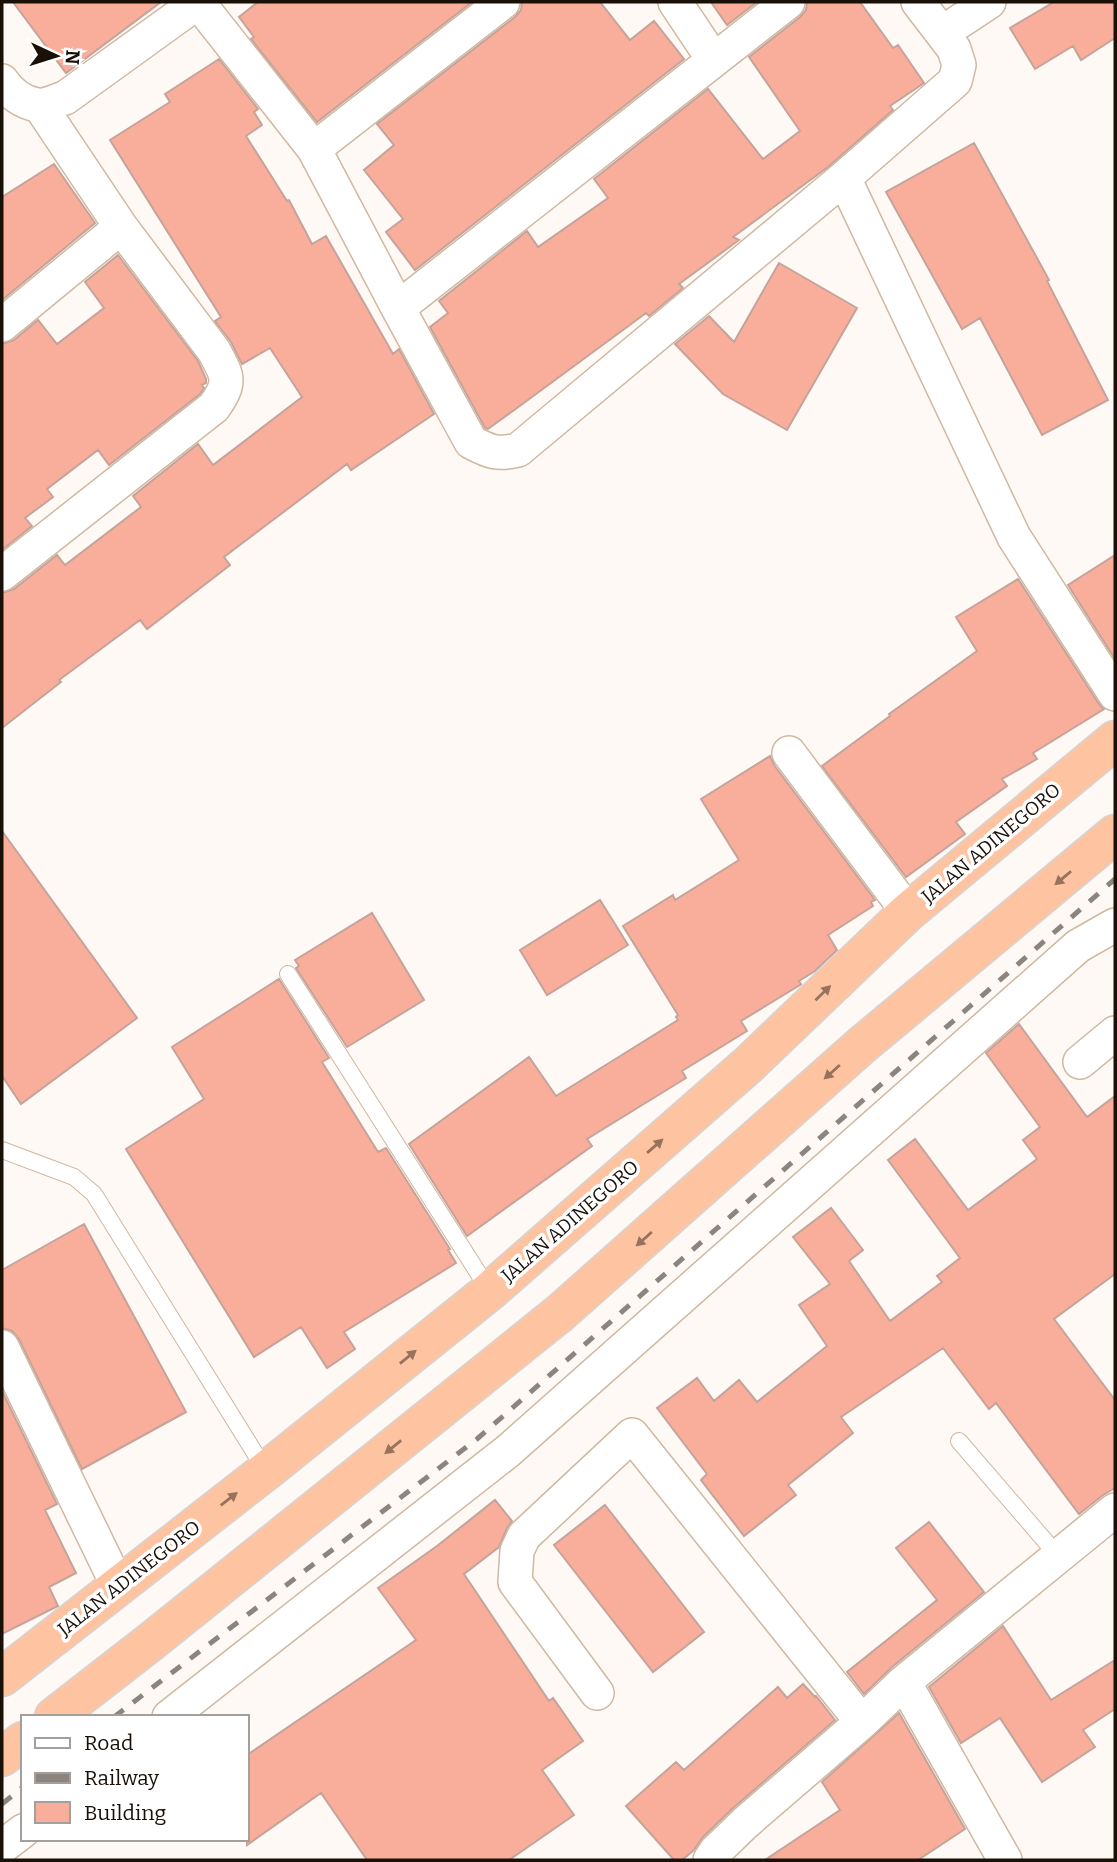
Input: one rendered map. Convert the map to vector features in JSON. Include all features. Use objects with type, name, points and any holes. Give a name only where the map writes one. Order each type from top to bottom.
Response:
[{"type":"highway","name":"JALAN ADINEGORO","points":[[2,1676],[490,1292],[748,1065],[908,912],[1115,740]]},
{"type":"highway","points":[[57,1715],[560,1313],[862,1045],[1115,834]]},
{"type":"highway","points":[[2,1757],[21,1743]]},
{"type":"street","points":[[40,106],[65,98],[198,2],[314,149],[471,442],[488,452],[503,454],[518,450],[844,178],[955,81],[959,65],[954,49],[918,2]]},
{"type":"street","points":[[314,149],[503,2]]},
{"type":"street","points":[[675,2],[713,59]]},
{"type":"street","points":[[398,308],[788,2]]},
{"type":"street","points":[[942,33],[989,2]]},
{"type":"street","points":[[2,81],[18,98],[40,106],[121,227],[214,351],[226,374],[224,392],[214,407],[2,574]]},
{"type":"street","points":[[844,178],[1014,537],[1115,694]]},
{"type":"street","points":[[2,325],[121,227]]},
{"type":"street","points":[[789,753],[908,912]]},
{"type":"street","points":[[172,1715],[508,1451],[1078,946],[1115,925]]},
{"type":"street","points":[[1080,1062],[1115,1033]]},
{"type":"street","points":[[2,1347],[118,1586]]},
{"type":"street","points":[[597,1693],[515,1582],[517,1551],[524,1536],[632,1435],[862,1722]]},
{"type":"street","points":[[710,1860],[745,1822],[862,1722],[904,1682],[1115,1510]]},
{"type":"street","points":[[904,1682],[1000,1858]]},
{"type":"street","points":[[2,1847],[21,1833]]},
{"type":"lane","points":[[288,974],[490,1292]]},
{"type":"lane","points":[[2,1150],[74,1177],[94,1194],[265,1471]]},
{"type":"lane","points":[[959,1441],[1059,1557]]},
{"type":"building","points":[[13,2],[161,2],[66,73]]},
{"type":"building","points":[[258,2],[472,2],[317,122],[251,39],[254,37],[239,17]]},
{"type":"building","points":[[522,2],[600,2],[630,40],[654,21],[684,59],[415,270],[386,232],[403,219],[364,170],[394,145],[377,124],[515,17],[521,10]]},
{"type":"building","points":[[711,2],[757,2],[727,25]]},
{"type":"building","points":[[807,2],[860,2],[893,48],[898,45],[924,83],[890,106],[893,110],[828,167],[733,237],[739,240],[679,284],[683,288],[649,316],[646,313],[488,429],[485,428],[430,327],[448,313],[439,301],[527,231],[538,247],[608,198],[594,179],[708,89],[763,159],[800,131],[749,57],[800,17],[806,10]]},
{"type":"building","points":[[1054,2],[1115,2],[1115,38],[1081,60],[1073,46],[1035,69],[1010,28]]},
{"type":"building","points":[[219,59],[258,109],[254,112],[262,125],[246,136],[287,201],[289,200],[312,244],[326,236],[393,354],[399,349],[434,414],[351,470],[347,464],[224,557],[230,565],[147,629],[140,620],[59,680],[61,682],[2,728],[2,593],[14,589],[57,555],[65,565],[141,507],[133,496],[198,444],[213,465],[302,397],[270,348],[242,364],[231,342],[215,321],[221,317],[110,140],[170,102],[165,94]]},
{"type":"building","points":[[974,143],[1049,280],[1047,281],[1108,400],[1042,435],[980,318],[962,329],[886,192]]},
{"type":"building","points":[[54,164],[95,223],[2,300],[2,197]]},
{"type":"building","points":[[118,255],[198,361],[206,383],[202,385],[204,388],[200,394],[109,465],[98,450],[47,489],[53,497],[25,518],[32,526],[2,550],[2,344],[14,340],[38,320],[57,344],[104,308],[85,282]]},
{"type":"building","points":[[779,263],[857,308],[787,430],[723,394],[675,344],[709,316],[734,342]]},
{"type":"building","points":[[1115,555],[1115,659],[1068,585]]},
{"type":"building","points":[[1018,579],[1104,709],[1033,753],[1037,759],[1002,779],[1007,786],[956,822],[965,834],[906,877],[822,766],[977,651],[956,617]]},
{"type":"building","points":[[770,756],[875,900],[871,902],[873,906],[828,935],[837,950],[815,971],[799,981],[800,985],[741,1021],[747,1031],[682,1071],[686,1078],[587,1139],[592,1146],[467,1236],[409,1144],[529,1057],[556,1096],[678,1020],[678,1015],[623,926],[673,895],[675,900],[739,860],[701,799]]},
{"type":"building","points":[[2,831],[137,1018],[21,1104],[2,1076]]},
{"type":"building","points":[[600,900],[628,945],[547,995],[520,950]]},
{"type":"building","points":[[372,913],[424,1000],[347,1047],[296,968],[299,966],[295,960]]},
{"type":"building","points":[[279,979],[329,1058],[322,1062],[378,1152],[386,1148],[450,1249],[448,1250],[456,1263],[344,1332],[355,1349],[327,1368],[301,1327],[254,1357],[126,1149],[204,1099],[172,1047]]},
{"type":"building","points":[[1019,1024],[1087,1117],[1115,1096],[1115,1274],[1054,1319],[1115,1400],[1115,1488],[1079,1514],[996,1403],[989,1409],[943,1348],[841,1417],[853,1433],[788,1485],[796,1495],[744,1536],[701,1480],[707,1474],[657,1408],[697,1378],[714,1401],[739,1380],[757,1402],[827,1346],[799,1305],[830,1284],[793,1237],[831,1208],[863,1250],[849,1261],[890,1321],[942,1282],[937,1276],[960,1258],[888,1160],[915,1139],[968,1210],[1037,1159],[1023,1140],[1040,1127],[986,1053]]},
{"type":"building","points":[[84,1224],[186,1412],[82,1469],[19,1339],[12,1331],[2,1328],[2,1270]]},
{"type":"building","points":[[2,1391],[57,1504],[45,1510],[76,1573],[49,1587],[58,1606],[2,1634]]},
{"type":"building","points":[[495,1500],[512,1521],[499,1547],[464,1574],[549,1701],[553,1698],[583,1741],[542,1770],[574,1815],[509,1860],[367,1860],[321,1793],[247,1845],[248,1754],[416,1640],[378,1588]]},
{"type":"building","points":[[605,1505],[704,1632],[653,1672],[554,1545]]},
{"type":"building","points":[[929,1522],[984,1592],[892,1667],[864,1694],[847,1672],[937,1600],[896,1548]]},
{"type":"building","points":[[1003,1626],[1051,1700],[1115,1660],[1115,1709],[1083,1730],[1095,1747],[1042,1782],[1000,1718],[961,1743],[929,1687]]},
{"type":"building","points":[[803,1684],[835,1720],[732,1809],[703,1837],[694,1850],[682,1860],[674,1860],[626,1806],[676,1762],[684,1770],[778,1687],[787,1698]]},
{"type":"building","points":[[899,1713],[965,1829],[918,1860],[765,1860],[840,1810],[822,1782]]},
{"type":"railway","points":[[117,1715],[477,1439],[1115,879]]},
{"type":"railway","points":[[2,1804],[21,1789]]}]
